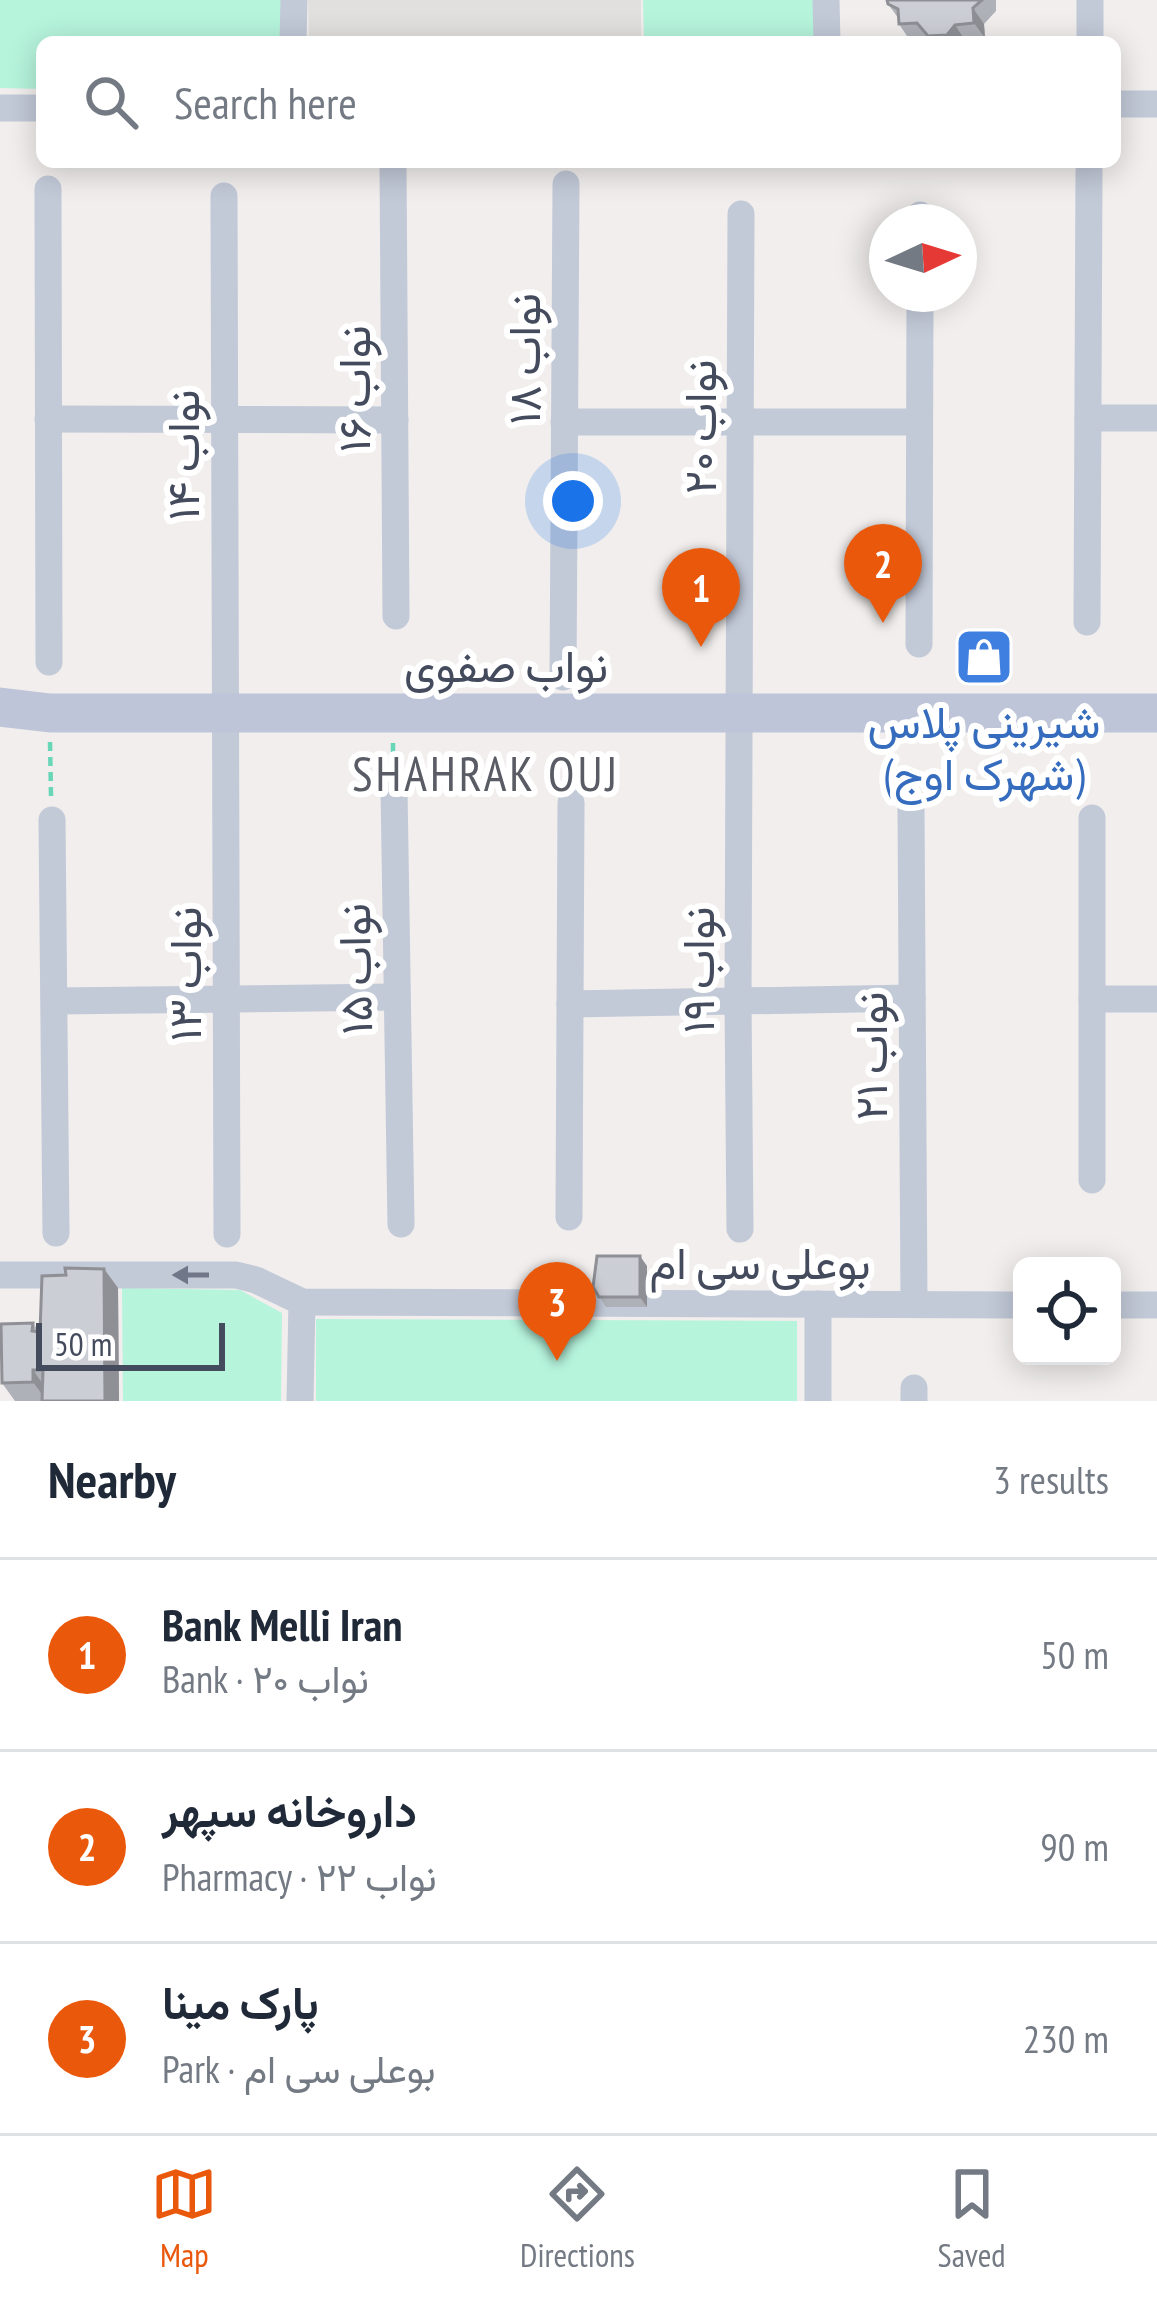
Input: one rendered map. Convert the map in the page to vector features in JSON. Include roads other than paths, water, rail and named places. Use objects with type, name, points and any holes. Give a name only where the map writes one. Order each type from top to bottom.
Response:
[{"type":"street","points":[[293,36],[294,0]]},
{"type":"street","points":[[826,0],[826,36]]},
{"type":"street","points":[[1090,0],[1090,36]]},
{"type":"street","points":[[1121,104],[1157,104]]},
{"type":"street","points":[[0,108],[36,108]]},
{"type":"street","name":"نواب ۱۶","points":[[393,168],[396,616]]},
{"type":"street","points":[[1087,622],[1089,171]]},
{"type":"street","name":"نواب ۱۸","points":[[563,677],[566,184]]},
{"type":"street","points":[[48,188],[49,662]]},
{"type":"street","name":"نواب ۱۴","points":[[224,196],[225,712]]},
{"type":"street","name":"نواب ۲۰","points":[[741,214],[741,712]]},
{"type":"street","points":[[919,644],[920,312]]},
{"type":"street","points":[[1088,418],[1157,418]]},
{"type":"street","points":[[48,419],[395,420]]},
{"type":"street","points":[[564,422],[919,422]]},
{"type":"street","name":"نواب صفوی","points":[[0,707],[50,712],[1157,713]]},
{"type":"street","name":"نواب ۱۳","points":[[225,712],[227,1234]]},
{"type":"street","name":"نواب ۱۹","points":[[740,1229],[741,712]]},
{"type":"street","name":"نواب ۱۵","points":[[394,789],[400,1224]]},
{"type":"street","points":[[569,1217],[571,803]]},
{"type":"street","name":"نواب ۲۱","points":[[911,808],[914,1304]]},
{"type":"street","points":[[1092,818],[1092,1180]]},
{"type":"street","points":[[52,820],[56,1232]]},
{"type":"street","points":[[55,1001],[397,997]]},
{"type":"street","points":[[570,1004],[912,998]]},
{"type":"street","points":[[1092,999],[1157,999]]},
{"type":"street","name":"بوعلی سی ام","points":[[0,1275],[236,1275],[302,1302],[1013,1305]]},
{"type":"street","points":[[300,1401],[302,1302]]},
{"type":"street","points":[[818,1304],[818,1401]]},
{"type":"street","points":[[1121,1305],[1157,1305]]},
{"type":"place","name":"داروخانه سپهر","points":[[883,623]]},
{"type":"place","name":"Bank Melli Iran","points":[[701,647]]},
{"type":"place","name":"شیرینی پلاس (شهرک اوج)","points":[[984,657]]},
{"type":"place","name":"پارک مینا","points":[[557,1361]]},
{"type":"district","name":"SHAHRAK OUJ","points":[[486,773]]}]
